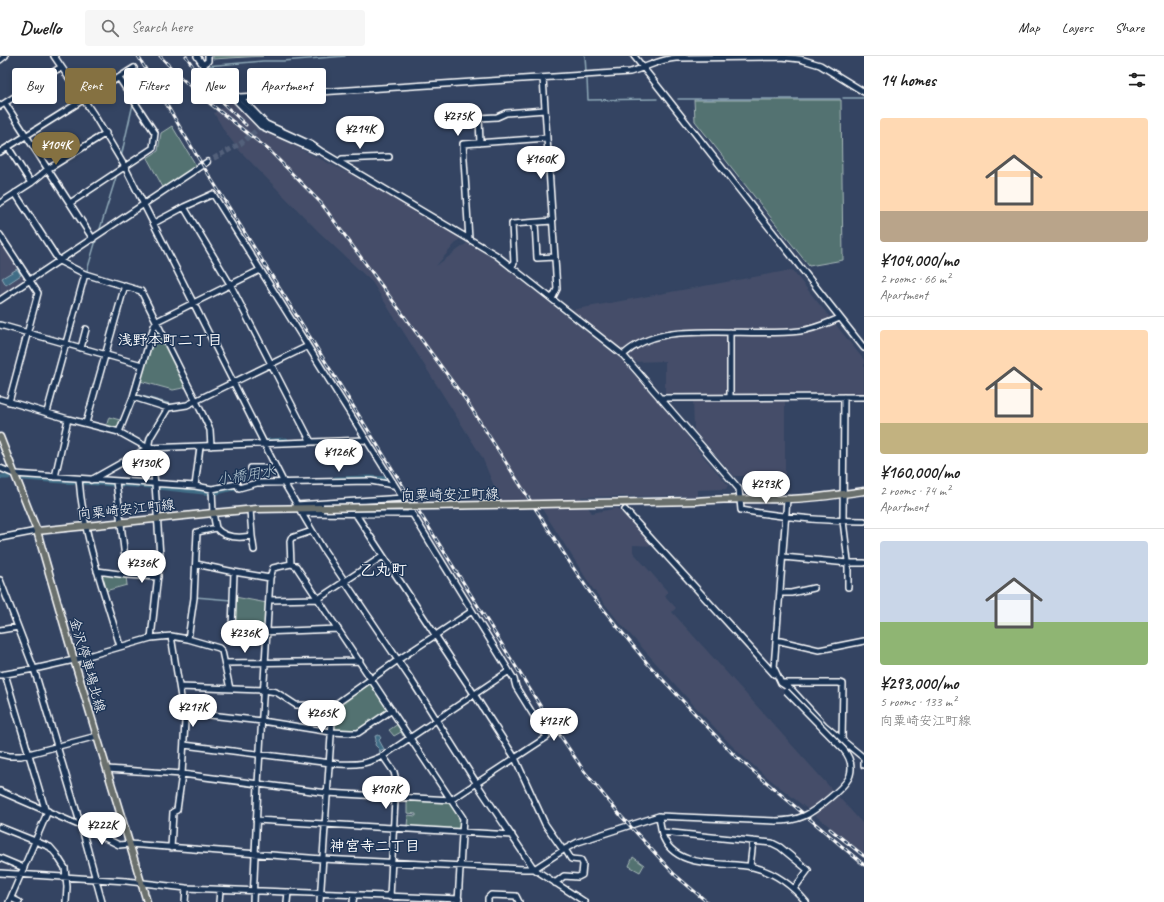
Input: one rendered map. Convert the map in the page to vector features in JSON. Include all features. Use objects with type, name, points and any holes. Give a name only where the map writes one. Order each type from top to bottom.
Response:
[{"type":"main road","name":"金沢停車場北線","points":[[0,437],[37,531],[146,902]]},
{"type":"main road","name":"向粟崎安江町線","points":[[37,531],[250,510],[787,499],[864,491]]},
{"type":"street","points":[[0,60],[5,56]]},
{"type":"street","points":[[54,56],[65,72]]},
{"type":"street","points":[[197,56],[205,68]]},
{"type":"street","points":[[203,65],[208,61],[208,56]]},
{"type":"street","points":[[634,56],[864,348]]},
{"type":"street","points":[[240,97],[630,72],[643,69],[664,60],[693,57],[800,59],[825,68],[856,89],[864,92]]},
{"type":"street","points":[[62,67],[2,104],[26,136],[93,239]]},
{"type":"street","points":[[116,80],[124,75]]},
{"type":"street","points":[[70,204],[153,148],[156,136],[155,133],[119,78]]},
{"type":"street","points":[[543,78],[557,289],[552,299]]},
{"type":"street","points":[[240,97],[266,124],[312,145],[496,255],[623,355],[739,489],[741,510],[786,516],[844,521],[864,521]]},
{"type":"street","points":[[0,152],[78,104]]},
{"type":"street","points":[[87,104],[106,133],[145,204],[276,468],[298,509],[534,869],[585,902]]},
{"type":"street","points":[[239,104],[260,127],[322,152]]},
{"type":"street","points":[[480,143],[479,118],[497,117],[506,113],[545,110]]},
{"type":"street","points":[[0,203],[31,183],[48,169],[106,133]]},
{"type":"street","points":[[469,239],[463,144],[547,138]]},
{"type":"street","points":[[8,147],[31,183]]},
{"type":"street","points":[[339,162],[342,159],[389,157]]},
{"type":"street","points":[[0,300],[208,162]]},
{"type":"street","points":[[15,193],[59,261],[85,274],[142,291],[210,430],[211,446]]},
{"type":"street","points":[[154,223],[212,194],[403,499],[298,509]]},
{"type":"street","points":[[184,207],[230,284],[311,442]]},
{"type":"street","points":[[512,267],[514,263],[512,224],[552,221]]},
{"type":"street","points":[[535,223],[537,258],[555,257]]},
{"type":"street","points":[[0,235],[38,293],[9,402]]},
{"type":"street","points":[[119,432],[133,397],[154,326],[157,321],[260,270]]},
{"type":"street","points":[[47,412],[85,274]]},
{"type":"street","points":[[86,423],[125,285]]},
{"type":"street","points":[[623,355],[634,346],[659,336],[680,332],[799,331],[821,326],[840,318]]},
{"type":"street","points":[[0,326],[142,365]]},
{"type":"street","points":[[81,348],[86,329]]},
{"type":"street","points":[[730,332],[730,397]]},
{"type":"street","points":[[133,397],[168,408],[187,405],[308,346]]},
{"type":"street","points":[[844,397],[843,494],[848,563],[848,587]]},
{"type":"street","points":[[660,398],[864,397]]},
{"type":"street","points":[[0,399],[119,432],[148,448]]},
{"type":"street","points":[[151,638],[160,556],[155,484],[152,459],[148,448],[150,438],[168,408]]},
{"type":"street","points":[[56,477],[68,419]]},
{"type":"street","points":[[90,480],[148,448],[366,440]]},
{"type":"street","points":[[195,486],[200,447]]},
{"type":"street","points":[[0,468],[14,474],[116,482],[195,486],[212,489],[236,484],[239,488],[257,483],[371,481],[394,485]]},
{"type":"street","points":[[251,468],[276,468]]},
{"type":"street","points":[[79,479],[80,500],[85,526],[120,646]]},
{"type":"street","points":[[116,482],[127,575]]},
{"type":"street","points":[[212,489],[213,513],[216,528],[219,532],[239,538],[252,536]]},
{"type":"street","points":[[787,499],[774,668],[781,683],[792,690],[824,725],[864,758],[864,766]]},
{"type":"street","points":[[107,769],[182,774],[326,793],[451,800],[547,737],[516,687],[514,679],[411,512],[355,513],[298,509]]},
{"type":"street","points":[[250,510],[254,550]]},
{"type":"street","points":[[0,791],[47,810],[119,845],[129,844],[322,859],[534,869],[578,842],[659,816],[776,821],[789,820],[804,816],[818,807],[847,781],[851,768],[848,755],[786,691],[769,667],[625,510]]},
{"type":"street","points":[[355,513],[515,758],[545,824],[571,859],[581,860],[583,864],[582,875],[578,877],[564,876],[555,883]]},
{"type":"street","points":[[188,639],[194,598],[197,532],[216,528]]},
{"type":"street","points":[[0,538],[37,531]]},
{"type":"street","points":[[291,564],[291,538],[312,531]]},
{"type":"street","points":[[269,600],[318,599],[383,556]]},
{"type":"street","points":[[783,558],[864,563]]},
{"type":"street","points":[[196,564],[270,578]]},
{"type":"street","points":[[0,873],[67,876],[140,882],[186,888],[220,890],[254,891],[288,892],[354,895],[458,901],[464,818],[296,566],[291,564],[273,568],[270,578],[256,820],[254,891],[253,902]]},
{"type":"street","points":[[98,570],[127,575],[158,577]]},
{"type":"street","points":[[234,572],[232,628],[235,633],[338,629]]},
{"type":"street","points":[[0,580],[1,587],[34,669],[58,746],[102,902]]},
{"type":"street","points":[[780,593],[791,593],[814,588]]},
{"type":"street","points":[[180,687],[264,690],[276,692],[296,705],[333,706],[398,660],[472,611]]},
{"type":"street","points":[[0,630],[18,627]]},
{"type":"street","points":[[171,636],[184,712],[182,774],[177,810],[173,812],[171,848]]},
{"type":"street","points":[[19,902],[10,900],[47,810],[2,674],[74,660],[151,638],[171,636],[188,639],[219,648],[222,651],[230,689]]},
{"type":"street","points":[[776,640],[819,650],[864,641]]},
{"type":"street","points":[[225,663],[360,661]]},
{"type":"street","points":[[184,745],[355,765],[366,763],[382,756],[509,671]]},
{"type":"street","points":[[781,683],[843,684],[842,740]]},
{"type":"street","points":[[320,902],[326,793],[333,706]]},
{"type":"street","points":[[184,712],[262,721],[331,732],[358,732],[392,710]]},
{"type":"street","points":[[0,754],[8,756],[21,756],[97,736]]},
{"type":"street","points":[[382,756],[394,772],[396,780],[390,897]]},
{"type":"street","points":[[659,816],[662,832],[669,846],[685,858],[694,861],[750,867],[766,871],[794,889],[806,902]]},
{"type":"street","points":[[256,820],[512,835]]},
{"type":"street","points":[[0,827],[50,847],[65,868],[67,876],[66,902]]},
{"type":"street","points":[[662,832],[772,842],[808,870],[794,889]]},
{"type":"street","points":[[750,867],[753,841]]},
{"type":"street","points":[[0,858],[24,868]]},
{"type":"street","points":[[185,902],[186,888]]},
{"type":"street","points":[[219,902],[220,890]]},
{"type":"street","points":[[287,902],[288,892]]},
{"type":"street","points":[[353,902],[354,895]]},
{"type":"street","points":[[488,902],[488,898],[491,895],[516,896],[519,902]]},
{"type":"shaded area","points":[[227,104],[234,104],[261,131],[263,130],[346,172],[351,172],[461,237],[436,266],[467,243],[493,258],[621,359],[683,430],[691,442],[728,485],[726,489],[698,490],[698,496],[581,497],[592,513],[617,508],[654,546],[633,545],[633,552],[668,592],[665,596],[676,608],[672,612],[864,825],[864,854],[762,773],[737,751],[699,711],[619,622],[593,589],[542,509],[500,510],[496,491],[482,457],[372,282],[318,231],[238,149],[225,132],[214,113]]},
{"type":"shaded area","points":[[0,239],[26,279],[0,296]]},
{"type":"shaded area","points":[[17,269],[21,275],[6,285],[2,278]]},
{"type":"shaded area","points":[[792,270],[864,360],[864,394],[665,395],[665,361],[633,362],[626,354],[571,310]]},
{"type":"shaded area","points":[[785,399],[785,476],[734,476],[694,430],[693,400]]},
{"type":"shaded area","points":[[379,735],[381,738],[379,740],[384,749],[381,750],[380,753],[379,749],[375,745],[375,736]]},
{"type":"green space","points":[[213,56],[263,56],[213,59]]},
{"type":"green space","points":[[694,100],[841,100],[843,260],[809,266],[695,121]]},
{"type":"green space","points":[[172,126],[197,167],[164,189],[147,158],[158,151],[161,133]]},
{"type":"green space","points":[[157,327],[188,387],[173,390],[140,381]]},
{"type":"green space","points":[[109,417],[120,420],[117,428],[106,427]]},
{"type":"green space","points":[[99,572],[126,576],[127,585],[105,591]]},
{"type":"green space","points":[[235,597],[267,603],[267,625],[264,630],[236,631],[233,628]]},
{"type":"green space","points":[[373,681],[390,709],[360,730],[354,731],[334,729],[336,705]]},
{"type":"green space","points":[[398,724],[405,735],[403,736],[401,732],[394,736],[389,730]]},
{"type":"green space","points":[[407,801],[450,802],[461,818],[461,828],[459,830],[407,826],[408,815],[416,816],[416,814],[407,813]]},
{"type":"green space","points":[[633,857],[644,865],[640,872],[629,866]]},
{"type":"waterway","points":[[206,66],[345,56]]},
{"type":"waterway","points":[[585,56],[586,72]]},
{"type":"waterway","points":[[587,79],[588,100],[657,99]]},
{"type":"waterway","points":[[843,98],[864,98]]},
{"type":"waterway","points":[[678,99],[840,99]]},
{"type":"waterway","points":[[121,157],[133,104]]},
{"type":"waterway","points":[[99,232],[117,174]]},
{"type":"waterway","points":[[86,274],[97,237]]},
{"type":"waterway","points":[[51,409],[82,293]]},
{"type":"waterway","points":[[141,377],[145,366]]},
{"type":"waterway","points":[[139,387],[137,393],[138,395],[174,405]]},
{"type":"waterway","points":[[269,441],[286,440]]},
{"type":"waterway","name":"小橋用水","points":[[0,477],[8,477]]},
{"type":"waterway","name":"小橋用水","points":[[23,478],[76,482]]},
{"type":"waterway","name":"小橋用水","points":[[335,479],[387,479]]},
{"type":"waterway","name":"小橋用水","points":[[81,482],[114,484]]},
{"type":"waterway","name":"小橋用水","points":[[117,484],[151,486]]},
{"type":"waterway","name":"小橋用水","points":[[157,487],[213,493],[241,486]]},
{"type":"waterway","points":[[195,597],[231,600]]},
{"type":"tunnel","points":[[207,162],[240,144],[258,129]]},
{"type":"railway","points":[[138,56],[197,156],[541,707],[584,771],[621,816],[674,874],[707,902]]},
{"type":"railway","points":[[160,56],[203,98],[270,151],[321,203],[468,403],[591,594],[647,663],[733,754],[864,865]]},
{"type":"railway","points":[[186,56],[208,89],[246,125]]},
{"type":"railway","points":[[830,829],[864,856]]},
{"type":"district","name":"浅野本町二丁目","points":[[170,340]]},
{"type":"district","name":"乙丸町","points":[[383,569]]},
{"type":"district","name":"神宮寺二丁目","points":[[375,846]]}]
